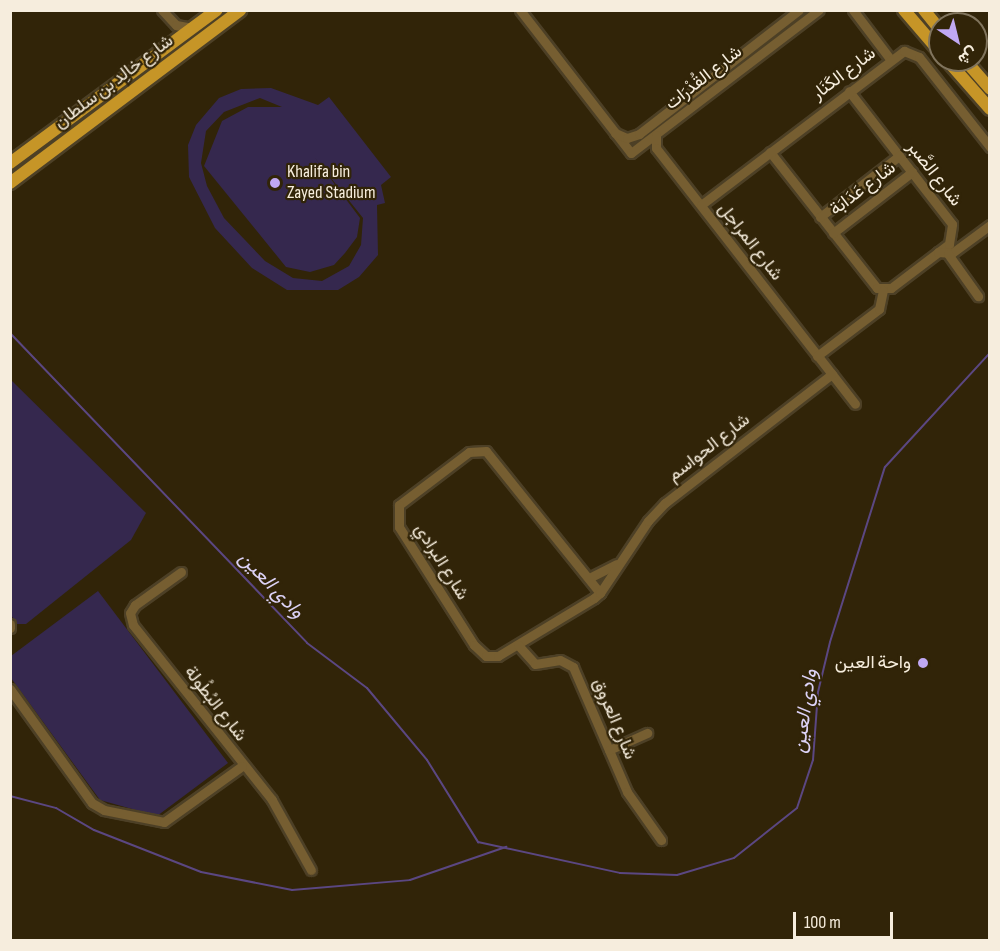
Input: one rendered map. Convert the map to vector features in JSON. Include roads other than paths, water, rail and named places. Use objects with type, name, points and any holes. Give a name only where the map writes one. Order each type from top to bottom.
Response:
[{"type":"main road","name":"شارع خالِد بن سلطان","points":[[10,163],[217,10]]},
{"type":"main road","name":"شارع خالِد بن سلطان","points":[[10,183],[240,10]]},
{"type":"main road","points":[[904,10],[928,38]]},
{"type":"main road","points":[[958,72],[990,109]]},
{"type":"main road","points":[[975,72],[990,89]]},
{"type":"street","points":[[162,10],[170,21],[172,44]]},
{"type":"street","points":[[520,10],[625,149],[634,153],[643,146]]},
{"type":"street","name":"شارع القُدْرَات","points":[[633,137],[799,10]]},
{"type":"street","points":[[853,10],[891,60]]},
{"type":"street","name":"شارع القُدْرَات","points":[[643,146],[814,12]]},
{"type":"street","points":[[170,21],[193,28]]},
{"type":"street","name":"شارع الكَنَار","points":[[701,205],[904,51],[916,54],[990,147]]},
{"type":"street","name":"شارع الصَّبر","points":[[849,91],[954,229],[952,242],[943,253],[883,290]]},
{"type":"street","points":[[613,132],[633,137],[643,146],[656,148],[656,135]]},
{"type":"street","points":[[625,149],[633,137]]},
{"type":"street","name":"شارع المراجل","points":[[656,148],[855,404]]},
{"type":"street","points":[[770,152],[833,233],[883,290],[879,309],[817,356]]},
{"type":"street","name":"شارع عَدَابَة","points":[[820,217],[899,156]]},
{"type":"street","name":"شارع عَدَابَة","points":[[833,233],[912,172]]},
{"type":"street","points":[[978,296],[943,253],[990,225]]},
{"type":"street","name":"شارع الحواسم","points":[[621,561],[665,503],[832,374]]},
{"type":"street","name":"شارع البرادي","points":[[600,593],[486,451],[469,452],[406,497],[397,510],[399,527],[476,649],[494,657],[518,645],[600,593],[621,561]]},
{"type":"street","points":[[589,578],[621,561]]},
{"type":"street","name":"شارع البُطُولة","points":[[181,572],[135,604],[130,619],[242,766],[277,807],[311,870]]},
{"type":"street","name":"شارع العروق","points":[[518,645],[535,664],[560,660],[573,668],[631,799],[661,840]]},
{"type":"street","points":[[10,689],[92,803],[104,810],[164,822],[242,766]]},
{"type":"street","points":[[609,750],[647,733]]},
{"type":"waterway","name":"وادي العين","points":[[10,333],[307,643],[367,688],[427,760],[478,842],[620,873],[677,875],[734,858],[797,808],[813,760],[818,692],[830,642],[885,467],[990,353]]},
{"type":"waterway","name":"وادي العين","points":[[10,796],[56,808],[94,830],[201,872],[292,890],[410,880],[506,847]]},
{"type":"place","name":"Khalifa bin Zayed Stadium","points":[[275,183]]},
{"type":"place","name":"واحة العين","points":[[923,663]]}]
